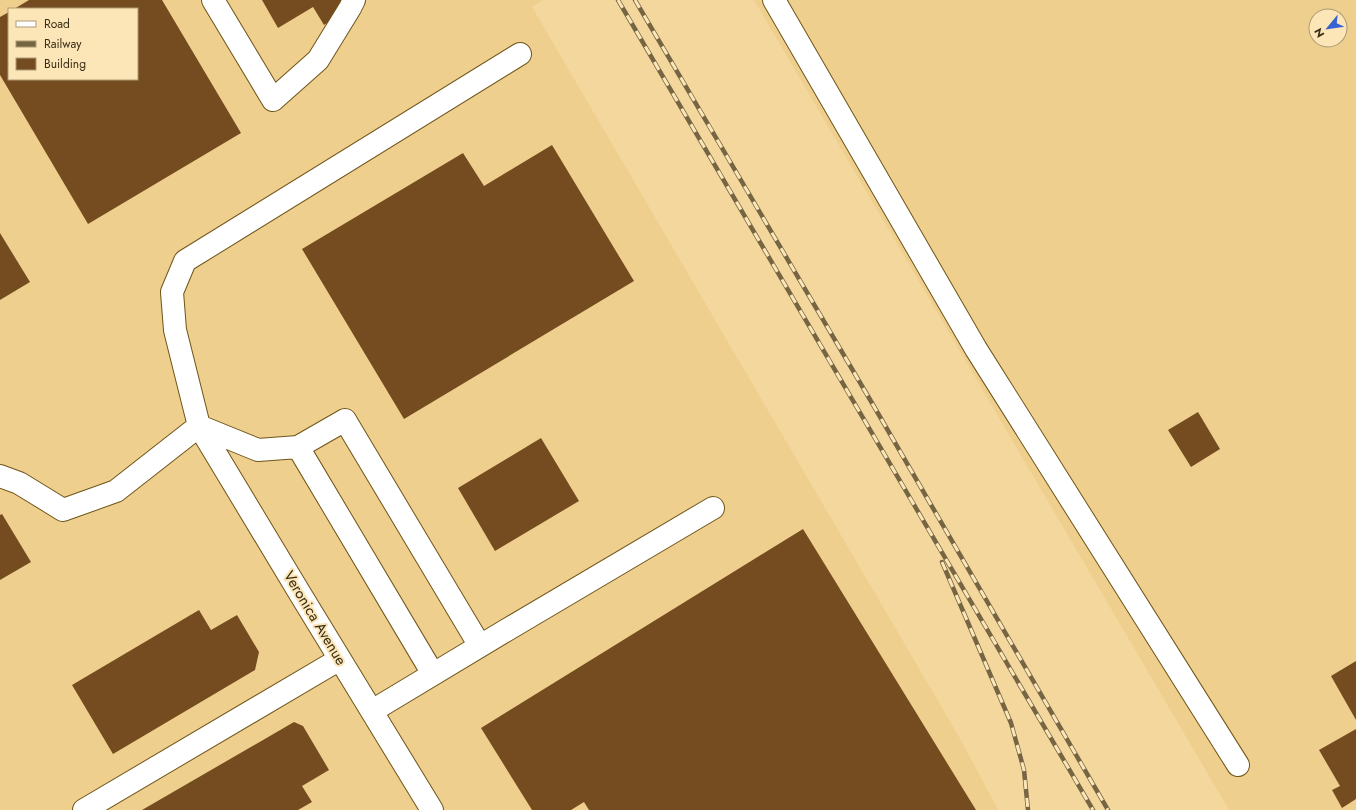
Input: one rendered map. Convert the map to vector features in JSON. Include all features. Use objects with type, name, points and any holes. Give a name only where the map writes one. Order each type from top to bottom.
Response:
[{"type":"street","points":[[213,0],[273,100],[318,60],[354,0]]},
{"type":"street","points":[[774,0],[976,349],[1238,765]]},
{"type":"street","name":"Veronica Avenue","points":[[432,810],[199,426],[175,330],[172,292],[184,261],[520,54]]},
{"type":"street","points":[[0,476],[19,483],[63,510],[116,491],[199,426],[258,450],[298,447],[345,420],[480,646]]},
{"type":"street","points":[[298,447],[433,674]]},
{"type":"street","points":[[372,711],[713,508]]},
{"type":"street","points":[[84,810],[340,659]]},
{"type":"shaded area","points":[[0,0],[543,0],[532,7],[962,742],[998,810],[0,810]]},
{"type":"shaded area","points":[[754,0],[1356,0],[1356,810],[1229,810]]},
{"type":"building","points":[[29,0],[162,0],[241,133],[88,224],[0,75],[0,17],[8,13],[8,80],[138,80],[138,8],[16,8]]},
{"type":"building","points":[[262,0],[343,0],[335,18],[324,25],[313,7],[278,28]]},
{"type":"building","points":[[552,145],[634,281],[404,419],[302,249],[463,153],[484,186]]},
{"type":"building","points":[[0,233],[30,282],[0,300]]},
{"type":"building","points":[[1198,412],[1220,449],[1191,467],[1168,430]]},
{"type":"building","points":[[541,438],[579,501],[495,551],[458,488]]},
{"type":"building","points":[[2,514],[31,562],[0,580],[0,515]]},
{"type":"building","points":[[803,529],[976,810],[589,810],[584,802],[571,810],[532,810],[481,728]]},
{"type":"building","points":[[199,610],[211,630],[237,615],[259,652],[255,670],[113,754],[72,685]]},
{"type":"building","points":[[1356,661],[1356,720],[1331,676]]},
{"type":"building","points":[[294,722],[303,726],[329,770],[302,786],[312,802],[298,810],[142,810]]},
{"type":"building","points":[[1356,729],[1356,799],[1342,808],[1332,790],[1340,786],[1319,750]]},
{"type":"railway","points":[[618,0],[1093,810]]},
{"type":"railway","points":[[635,0],[872,403],[1108,810]]},
{"type":"railway","points":[[942,562],[1011,723],[1024,770],[1028,810]]}]
